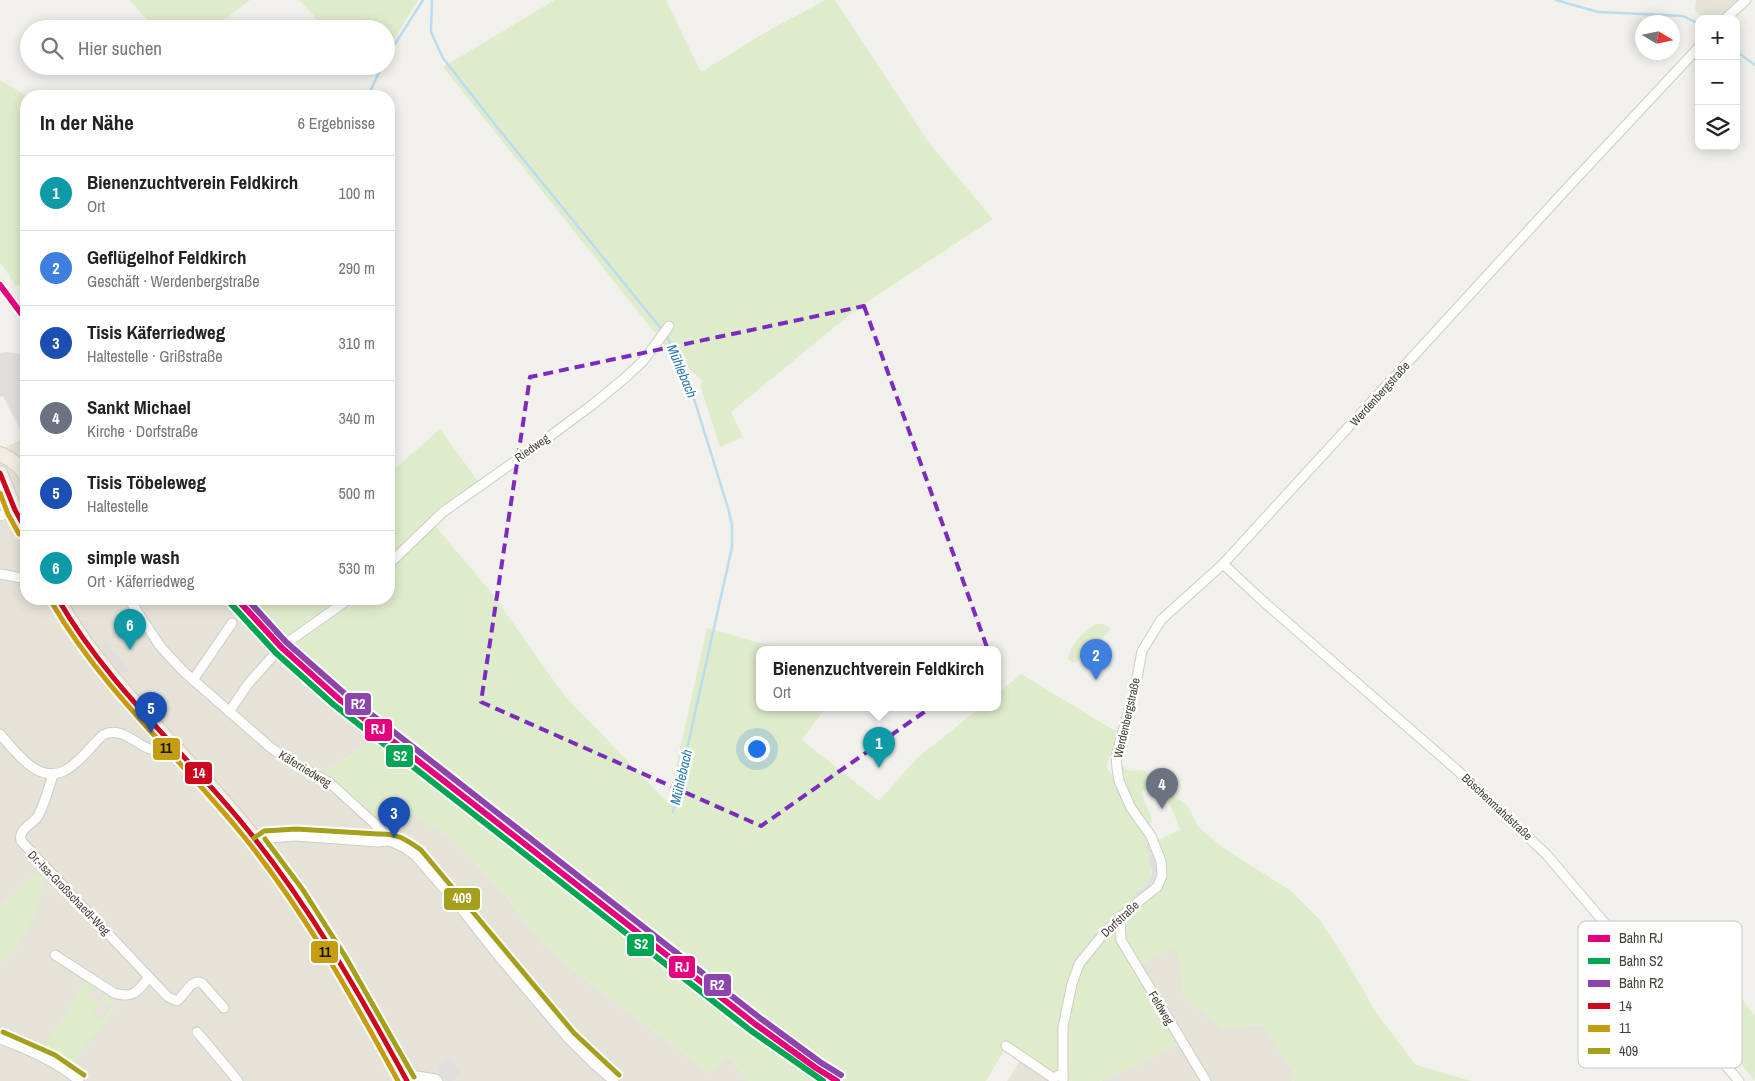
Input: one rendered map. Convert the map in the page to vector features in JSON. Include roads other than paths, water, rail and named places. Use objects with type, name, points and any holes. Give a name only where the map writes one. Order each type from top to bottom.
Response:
[{"type":"main road","points":[[0,454],[20,466]]},
{"type":"main road","points":[[0,473],[20,519]]},
{"type":"main road","points":[[61,605],[94,654],[120,686],[259,844],[288,881],[326,937],[407,1081]]},
{"type":"street","points":[[1729,15],[1746,0]]},
{"type":"street","name":"Werdenbergstraße","points":[[1117,768],[1116,756],[1135,688],[1142,651],[1161,620],[1223,564],[1695,51]]},
{"type":"street","name":"Riedweg","points":[[395,558],[443,512],[553,434],[626,377],[643,361],[665,331]]},
{"type":"street","points":[[0,516],[15,510]]},
{"type":"street","name":"Böschenmahdstraße","points":[[1223,564],[1457,770],[1546,854],[1603,921]]},
{"type":"street","points":[[0,574],[20,578]]},
{"type":"street","name":"Käferriedweg","points":[[133,605],[160,646],[193,680],[278,753],[330,782],[375,824],[390,841]]},
{"type":"street","points":[[229,712],[248,684],[281,647],[340,605]]},
{"type":"street","points":[[193,680],[232,623]]},
{"type":"street","points":[[0,734],[37,772],[54,775],[67,770],[103,735],[110,732],[117,732],[151,749],[161,749],[170,741]]},
{"type":"street","name":"Dorfstraße","points":[[1063,1077],[1063,1027],[1074,975],[1084,958],[1106,932],[1157,887],[1162,876],[1161,862],[1151,836],[1131,808],[1119,781],[1117,768]]},
{"type":"street","name":"Dr.-Isa-Großschaedl-Weg","points":[[54,775],[38,816],[23,830],[20,837],[21,841],[168,997],[177,1001],[194,982],[198,981],[202,982],[224,1008]]},
{"type":"street","points":[[259,844],[266,838],[296,836],[378,842],[390,841],[405,848],[415,855],[458,904],[496,953],[568,1038],[614,1081]]},
{"type":"street","name":"Feldweg","points":[[1120,918],[1121,940],[1206,1081]]},
{"type":"street","points":[[1106,932],[1120,933]]},
{"type":"street","points":[[55,955],[114,994],[122,996],[132,995],[149,978]]},
{"type":"street","points":[[198,1032],[238,1081]]},
{"type":"street","points":[[0,1039],[44,1059],[80,1081]]},
{"type":"street","points":[[1006,1046],[1053,1078],[1063,1077]]},
{"type":"street","name":"Böschenmahdstraße","points":[[1728,1068],[1739,1081]]},
{"type":"street","points":[[407,1081],[417,1076],[438,1081]]},
{"type":"waterway","points":[[395,44],[423,0]]},
{"type":"waterway","name":"Mühlebach","points":[[432,0],[431,32],[443,58],[663,331]]},
{"type":"waterway","points":[[1556,0],[1598,12],[1683,16],[1695,22]]},
{"type":"waterway","points":[[1740,54],[1755,65]]},
{"type":"waterway","points":[[371,90],[378,75]]},
{"type":"waterway","name":"Mühlebach","points":[[666,335],[687,376],[732,525],[732,547],[673,812]]},
{"type":"rail line","name":"RJ","points":[[0,285],[20,312]]},
{"type":"rail line","name":"S2","points":[[232,605],[276,653],[334,705],[750,1030],[823,1081]]},
{"type":"rail line","name":"RJ","points":[[242,605],[281,647],[339,699],[755,1024],[837,1081]]},
{"type":"rail line","name":"R2","points":[[252,605],[286,642],[344,693],[760,1018],[841,1075]]},
{"type":"place","name":"simple wash","points":[[130,650]]},
{"type":"place","name":"Geflügelhof Feldkirch","points":[[1096,680]]},
{"type":"place","name":"Tisis Töbeleweg","points":[[151,733]]},
{"type":"place","name":"Bienenzuchtverein Feldkirch","points":[[879,768]]},
{"type":"place","name":"Sankt Michael","points":[[1162,809]]},
{"type":"place","name":"Tisis Käferriedweg","points":[[394,838]]}]
